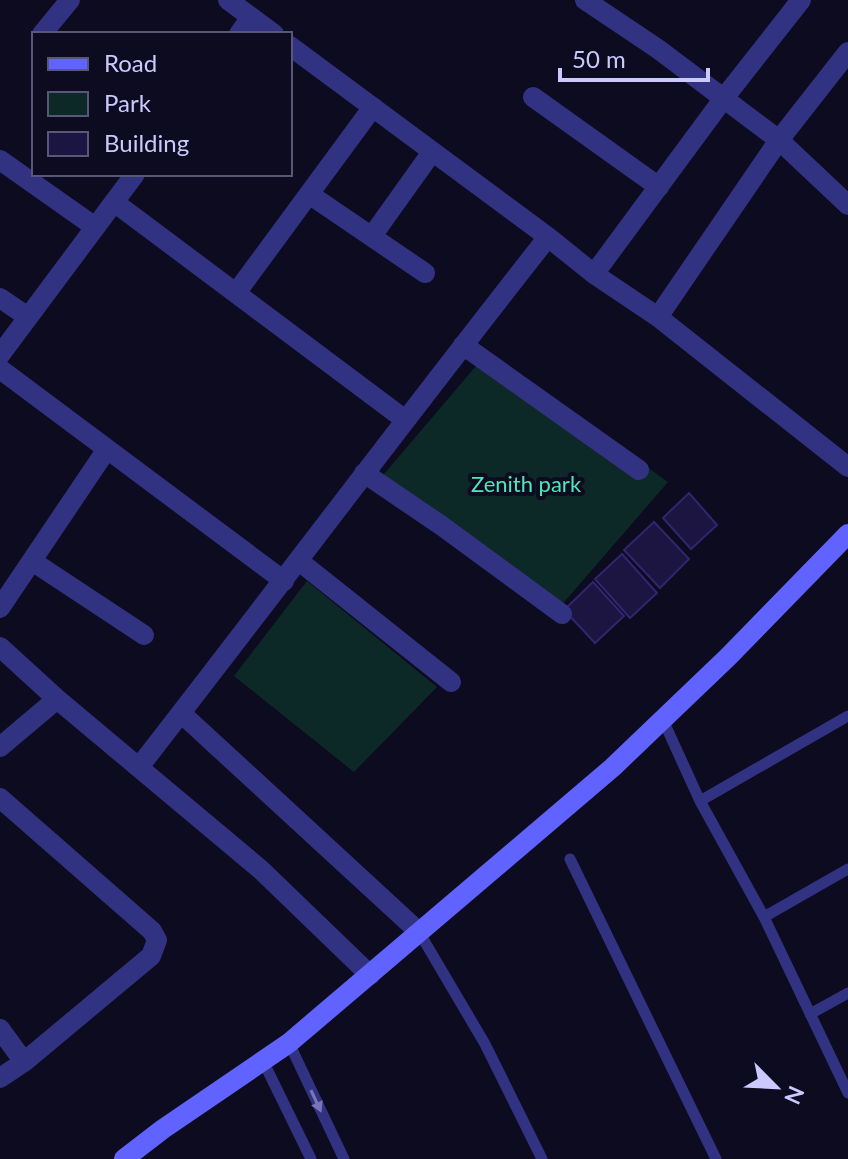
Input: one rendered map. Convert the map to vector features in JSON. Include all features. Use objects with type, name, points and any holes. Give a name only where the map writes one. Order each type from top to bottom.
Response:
[{"type":"street","points":[[44,32],[70,0]]},
{"type":"street","points":[[228,0],[245,26],[267,32]]},
{"type":"street","points":[[585,0],[658,49],[779,140],[847,202]]},
{"type":"street","points":[[594,274],[801,0]]},
{"type":"street","points":[[292,47],[594,274],[658,317],[848,467]]},
{"type":"street","points":[[658,317],[779,140],[848,52]]},
{"type":"street","points":[[533,97],[659,187]]},
{"type":"street","points":[[236,293],[373,107]]},
{"type":"street","points":[[372,236],[432,152]]},
{"type":"street","points":[[0,160],[95,227]]},
{"type":"street","points":[[0,355],[134,176]]},
{"type":"street","points":[[309,194],[425,273]]},
{"type":"street","points":[[114,202],[404,419]]},
{"type":"street","points":[[139,767],[284,581],[404,419],[548,237]]},
{"type":"street","points":[[0,298],[28,317]]},
{"type":"street","points":[[463,345],[639,470]]},
{"type":"street","points":[[0,369],[284,581]]},
{"type":"street","points":[[0,608],[107,449]]},
{"type":"street","points":[[364,473],[455,534],[562,614]]},
{"type":"street","points":[[124,1159],[289,1043],[612,768],[848,534]]},
{"type":"street","points":[[32,561],[144,635]]},
{"type":"street","points":[[299,561],[451,682]]},
{"type":"street","points":[[0,647],[57,699],[260,869],[370,975]]},
{"type":"street","points":[[0,747],[57,699]]},
{"type":"street","points":[[181,713],[419,932]]},
{"type":"street","points":[[0,798],[152,931],[157,940],[151,956],[24,1062],[0,1078]]},
{"type":"street","points":[[0,1029],[24,1062]]},
{"type":"lane","points":[[700,801],[848,716]]},
{"type":"lane","points":[[663,720],[700,801],[764,917],[848,1093]]},
{"type":"lane","points":[[570,859],[716,1159]]},
{"type":"lane","points":[[764,917],[848,869]]},
{"type":"lane","points":[[419,932],[485,1044],[542,1159]]},
{"type":"lane","points":[[810,1014],[848,993]]},
{"type":"lane","points":[[289,1043],[344,1159]]},
{"type":"lane","points":[[263,1061],[311,1159]]},
{"type":"green space","name":"Zenith park","points":[[487,353],[668,482],[559,608],[379,480]]},
{"type":"green space","points":[[307,581],[437,687],[354,772],[234,676]]},
{"type":"building","points":[[689,493],[717,525],[691,549],[663,518]]},
{"type":"building","points":[[654,522],[689,559],[660,588],[624,550]]},
{"type":"building","points":[[622,554],[657,593],[630,618],[595,579]]},
{"type":"building","points":[[593,582],[624,616],[595,643],[564,610]]}]
